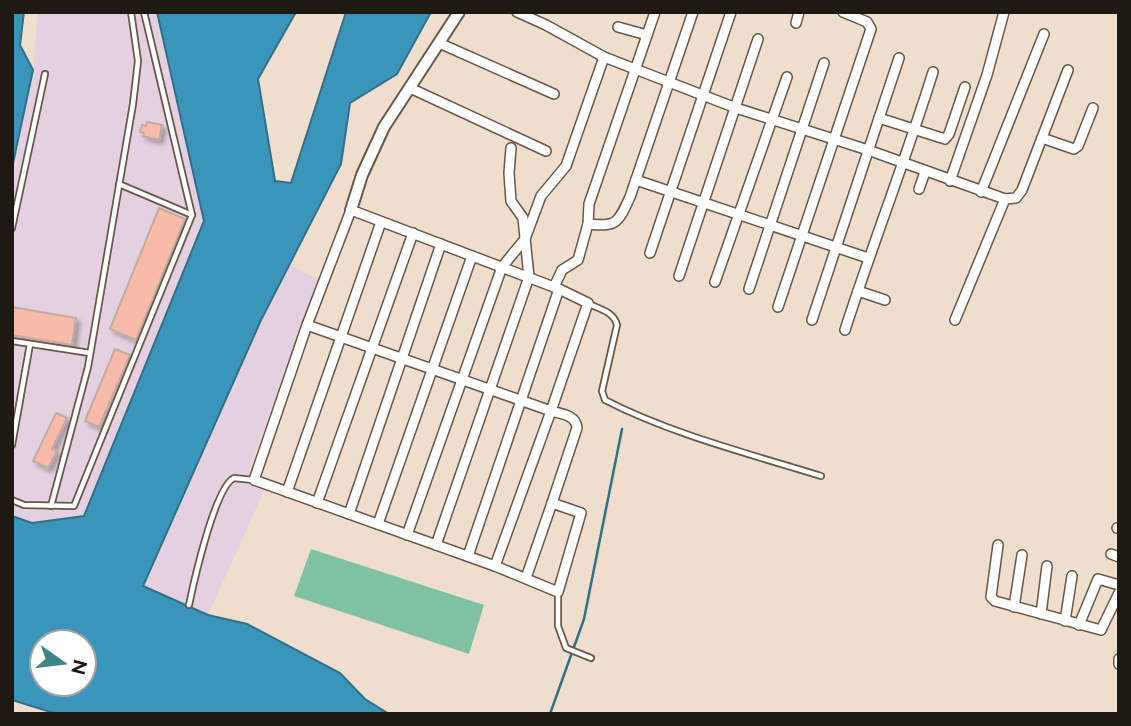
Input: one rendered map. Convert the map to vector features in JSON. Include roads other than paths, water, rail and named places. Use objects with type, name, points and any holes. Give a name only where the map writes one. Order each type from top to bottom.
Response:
[{"type":"street","points":[[459,12],[384,127],[362,175],[254,480],[468,556],[558,592],[581,513],[552,503]]},
{"type":"street","points":[[517,12],[604,57],[704,96],[1005,199],[1016,198],[1022,190],[1069,70]]},
{"type":"street","points":[[468,556],[522,400],[562,270],[578,260],[588,225],[589,204],[655,12]]},
{"type":"street","points":[[588,225],[609,227],[617,222],[630,197],[692,12]]},
{"type":"street","points":[[650,253],[731,12]]},
{"type":"street","points":[[796,23],[799,12]]},
{"type":"street","points":[[778,307],[872,29],[867,22],[843,12]]},
{"type":"street","points":[[950,181],[987,75],[1004,12]]},
{"type":"street","points":[[618,27],[647,35]]},
{"type":"street","points":[[981,191],[1044,34]]},
{"type":"street","points":[[679,276],[758,39]]},
{"type":"street","points":[[439,43],[554,94]]},
{"type":"street","points":[[407,535],[502,267],[525,239],[541,197],[566,166],[604,57]]},
{"type":"street","points":[[812,320],[899,58]]},
{"type":"street","points":[[749,289],[824,63]]},
{"type":"street","points":[[845,330],[868,258],[904,164],[933,72]]},
{"type":"street","points":[[715,282],[787,77]]},
{"type":"street","points":[[410,88],[546,151]]},
{"type":"street","points":[[879,118],[945,139],[965,88]]},
{"type":"street","points":[[958,108],[972,112]]},
{"type":"street","points":[[1042,138],[1074,149],[1078,146],[1093,108]]},
{"type":"street","points":[[436,545],[529,277],[523,218],[511,201],[511,148]]},
{"type":"street","points":[[919,189],[925,172]]},
{"type":"street","points":[[636,180],[868,258]]},
{"type":"street","points":[[955,320],[1005,199]]},
{"type":"street","points":[[351,210],[529,277],[588,303],[495,566]]},
{"type":"street","points":[[287,492],[382,222]]},
{"type":"street","points":[[317,503],[413,233]]},
{"type":"street","points":[[349,514],[441,244]]},
{"type":"street","points":[[378,524],[472,256]]},
{"type":"street","points":[[858,291],[885,300]]},
{"type":"street","points":[[307,325],[572,418],[576,422],[577,428],[526,579]]},
{"type":"street","points":[[998,545],[991,597],[995,601],[1101,630],[1119,593]]},
{"type":"street","points":[[1014,607],[1022,555]]},
{"type":"street","points":[[1041,614],[1047,566]]},
{"type":"street","points":[[1065,621],[1072,576]]},
{"type":"street","points":[[1079,625],[1098,579],[1119,585]]},
{"type":"lane","points":[[51,506],[78,411],[119,184],[138,61],[131,12]]},
{"type":"lane","points":[[12,500],[24,505],[74,506],[192,215],[144,12]]},
{"type":"lane","points":[[12,228],[44,74]]},
{"type":"lane","points":[[119,184],[192,215]]},
{"type":"lane","points":[[588,303],[615,318],[617,325],[602,391],[605,400],[626,411],[704,439],[821,476]]},
{"type":"lane","points":[[12,341],[90,353]]},
{"type":"lane","points":[[12,445],[30,344]]},
{"type":"lane","points":[[189,605],[202,549],[225,485],[234,478],[254,480]]},
{"type":"lane","points":[[558,592],[558,625],[566,648],[592,658]]},
{"type":"water","points":[[12,12],[24,12],[20,45],[33,70],[12,168]]},
{"type":"water","points":[[157,12],[296,12],[258,79],[275,181],[291,183],[346,12],[431,12],[397,74],[350,103],[341,164],[261,320],[143,586],[208,615],[247,624],[340,673],[365,699],[389,714],[57,714],[12,700],[12,516],[32,523],[84,516],[204,221]]},
{"type":"waterway","points":[[550,714],[584,619],[622,429]]}]
